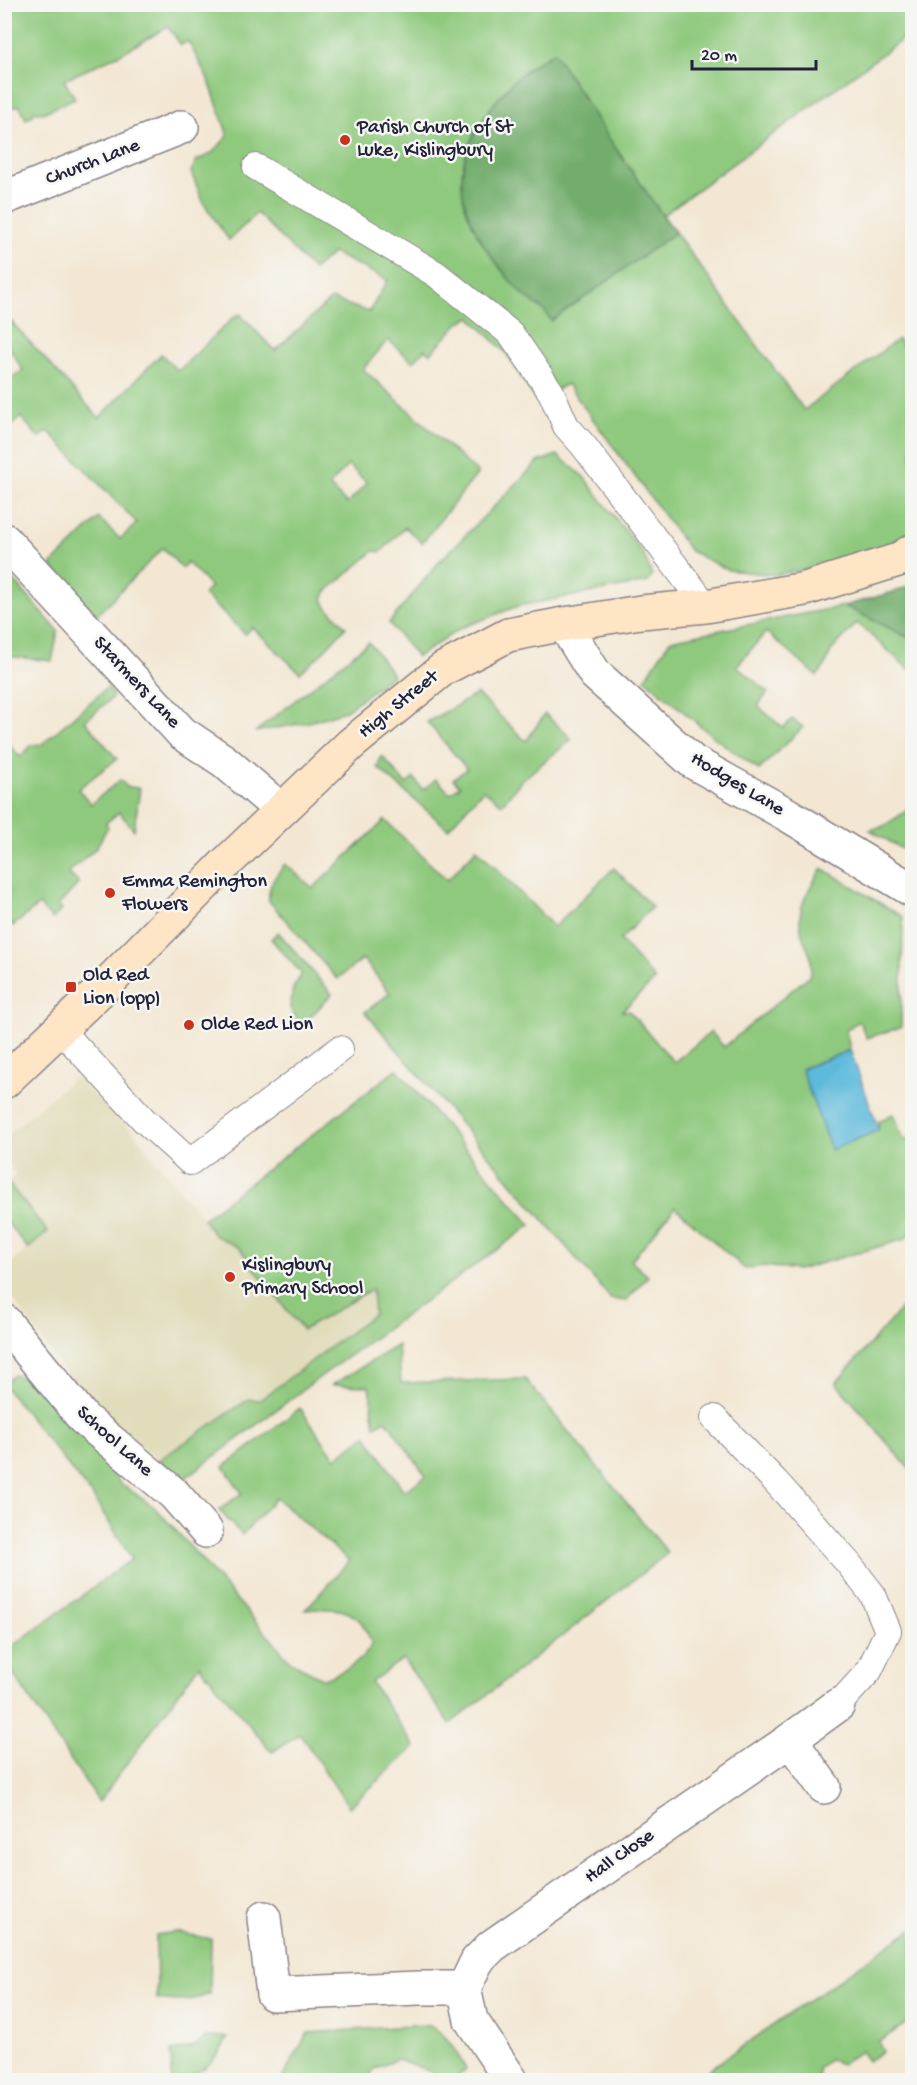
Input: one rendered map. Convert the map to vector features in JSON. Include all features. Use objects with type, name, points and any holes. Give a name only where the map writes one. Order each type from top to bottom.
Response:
[{"type":"street","name":"Church Lane","points":[[4,198],[182,127]]},
{"type":"street","name":"Starmers Lane","points":[[4,540],[182,733],[224,761],[281,810]]},
{"type":"street","name":"High Street","points":[[4,1082],[167,924],[224,865],[351,744],[443,669],[508,635],[641,612],[706,606],[805,588],[898,560],[912,551]]},
{"type":"street","name":"Hodges Lane","points":[[564,624],[595,674],[693,762],[788,815],[912,890]]},
{"type":"street","name":"School Lane","points":[[4,1321],[84,1419],[174,1494],[206,1532]]},
{"type":"street","name":"Hall Close","points":[[464,1988],[477,1961],[492,1946],[838,1705]]},
{"type":"street","points":[[790,1740],[824,1787]]},
{"type":"street","points":[[264,1918],[273,1994],[464,1988],[471,2020],[511,2080]]},
{"type":"lane","points":[[256,167],[436,274],[511,334],[541,375],[566,426],[706,606]]},
{"type":"lane","points":[[60,1029],[144,1120],[190,1162],[340,1049]]},
{"type":"lane","points":[[714,1418],[776,1482],[849,1564],[873,1595],[888,1631],[869,1671],[838,1705]]},
{"type":"shaded area","name":"Kislingbury Primary School","points":[[397,1069],[396,1320],[184,1479],[92,1411],[5,1287],[5,1268],[48,1232],[8,1183],[16,1175],[5,1160],[5,1137],[75,1077],[133,1132],[203,1219]]},
{"type":"green space","points":[[5,5],[912,5],[912,32],[663,215],[804,410],[898,339],[912,358],[912,533],[893,544],[838,563],[775,575],[728,570],[690,551],[567,384],[536,401],[506,353],[470,317],[459,323],[430,354],[425,349],[413,362],[388,340],[363,369],[478,473],[422,543],[405,527],[381,552],[374,551],[326,592],[323,599],[326,606],[346,627],[300,673],[252,627],[245,634],[203,594],[211,587],[187,562],[182,568],[163,548],[95,617],[51,565],[99,518],[120,539],[137,523],[48,431],[39,438],[21,417],[5,432],[5,382],[23,370],[5,341],[5,315],[99,418],[161,354],[178,371],[234,317],[240,314],[275,351],[331,299],[369,312],[388,280],[333,253],[313,270],[257,213],[229,240],[204,204],[191,172],[196,161],[212,153],[228,136],[209,81],[188,41],[181,45],[168,27],[122,53],[64,80],[75,98],[43,113],[35,111],[26,119],[19,105],[5,111],[5,70],[8,69],[5,64]],"holes":[[[348,465],[367,483],[347,504],[329,486]]]},
{"type":"green space","points":[[554,52],[608,137],[675,233],[551,321],[543,310],[515,287],[486,248],[466,208],[462,188],[463,168],[468,148],[478,127],[514,81],[535,63]]},
{"type":"green space","points":[[557,455],[583,476],[644,555],[652,575],[648,582],[518,606],[461,628],[417,657],[389,623],[439,562],[538,462]]},
{"type":"green space","points":[[4,569],[58,631],[52,661],[5,656]]},
{"type":"green space","points":[[912,584],[912,639],[844,606],[900,590]]},
{"type":"green space","points":[[844,606],[912,639],[912,672],[857,623],[831,651],[825,666],[817,676],[766,632],[737,666],[768,692],[758,706],[783,728],[792,719],[803,727],[759,770],[711,735],[645,679],[670,640]]},
{"type":"green space","points":[[369,642],[393,675],[345,711],[309,722],[255,732]]},
{"type":"green space","points":[[109,686],[113,697],[85,721],[117,759],[78,789],[91,804],[120,780],[127,787],[140,788],[134,830],[119,812],[106,823],[108,827],[96,848],[68,873],[79,883],[58,906],[62,910],[52,919],[39,905],[13,926],[7,918],[4,919],[5,740],[20,757],[32,745],[42,744]]},
{"type":"green space","points":[[477,694],[526,741],[545,714],[572,739],[522,780],[502,804],[483,790],[448,829],[377,767],[382,756],[406,784],[414,778],[423,790],[436,779],[450,793],[460,786],[453,779],[467,769],[427,722]]},
{"type":"green space","points":[[912,797],[912,855],[870,830],[884,826],[906,811]]},
{"type":"green space","points":[[385,820],[447,880],[476,848],[554,927],[614,868],[652,907],[620,940],[655,980],[622,1011],[629,1011],[674,1062],[711,1032],[724,1047],[810,975],[811,961],[802,936],[801,912],[813,882],[822,868],[903,917],[901,1027],[867,1038],[859,1021],[846,1030],[850,1050],[801,1069],[878,1130],[879,1121],[893,1114],[904,1140],[912,1137],[912,1232],[905,1239],[798,1270],[763,1266],[745,1269],[675,1207],[631,1261],[648,1276],[626,1301],[611,1299],[365,1012],[390,993],[363,959],[337,979],[269,901],[271,885],[285,864],[313,888]]},
{"type":"green space","points":[[278,932],[332,994],[302,1026],[290,1008],[293,988],[302,974],[271,939]]},
{"type":"green space","points":[[397,1069],[531,1225],[324,1374],[184,1479],[159,1460],[249,1399],[260,1400],[374,1314],[372,1289],[303,1330],[240,1248],[214,1235],[203,1219]]},
{"type":"green space","points":[[8,1183],[48,1232],[28,1249],[5,1220],[5,1185]]},
{"type":"green space","points":[[912,1296],[912,1472],[836,1383]]},
{"type":"green space","points":[[398,1345],[401,1383],[525,1379],[668,1553],[450,1724],[403,1659],[371,1682],[415,1747],[349,1807],[300,1734],[272,1752],[199,1665],[99,1802],[5,1662],[4,1652],[132,1559],[92,1495],[5,1387],[5,1383],[14,1375],[26,1378],[46,1393],[120,1483],[154,1507],[291,1662],[324,1679],[352,1666],[363,1657],[372,1644],[361,1622],[349,1613],[327,1609],[305,1610],[349,1561],[276,1498],[242,1535],[219,1510],[242,1493],[224,1467],[300,1408],[335,1458],[366,1435],[404,1491],[426,1476],[386,1420],[375,1426],[369,1386],[332,1385]]},
{"type":"green space","points":[[912,1929],[912,2024],[908,2018],[907,2023],[878,2042],[883,2051],[868,2061],[861,2051],[842,2064],[829,2060],[818,2068],[818,2080],[694,2080]]},
{"type":"green space","points":[[176,1932],[211,1939],[210,1994],[184,2001],[157,1999],[156,1935]]},
{"type":"green space","points":[[426,2025],[445,2037],[466,2069],[452,2080],[397,2059],[374,2069],[368,2080],[281,2080],[308,2033]]},
{"type":"green space","points":[[205,2037],[228,2037],[219,2053],[199,2072],[191,2076],[172,2079],[171,2051],[195,2047]]},
{"type":"water","points":[[850,1050],[879,1130],[831,1150],[801,1069]]},
{"type":"place","name":"Parish Church of St Luke, Kislingbury","points":[[345,140]]},
{"type":"place","name":"Emma Remington Flowers","points":[[110,893]]},
{"type":"place","name":"Old Red Lion (opp)","points":[[71,987]]},
{"type":"place","name":"Olde Red Lion","points":[[189,1025]]},
{"type":"place","name":"Kislingbury Primary School","points":[[230,1277]]}]
